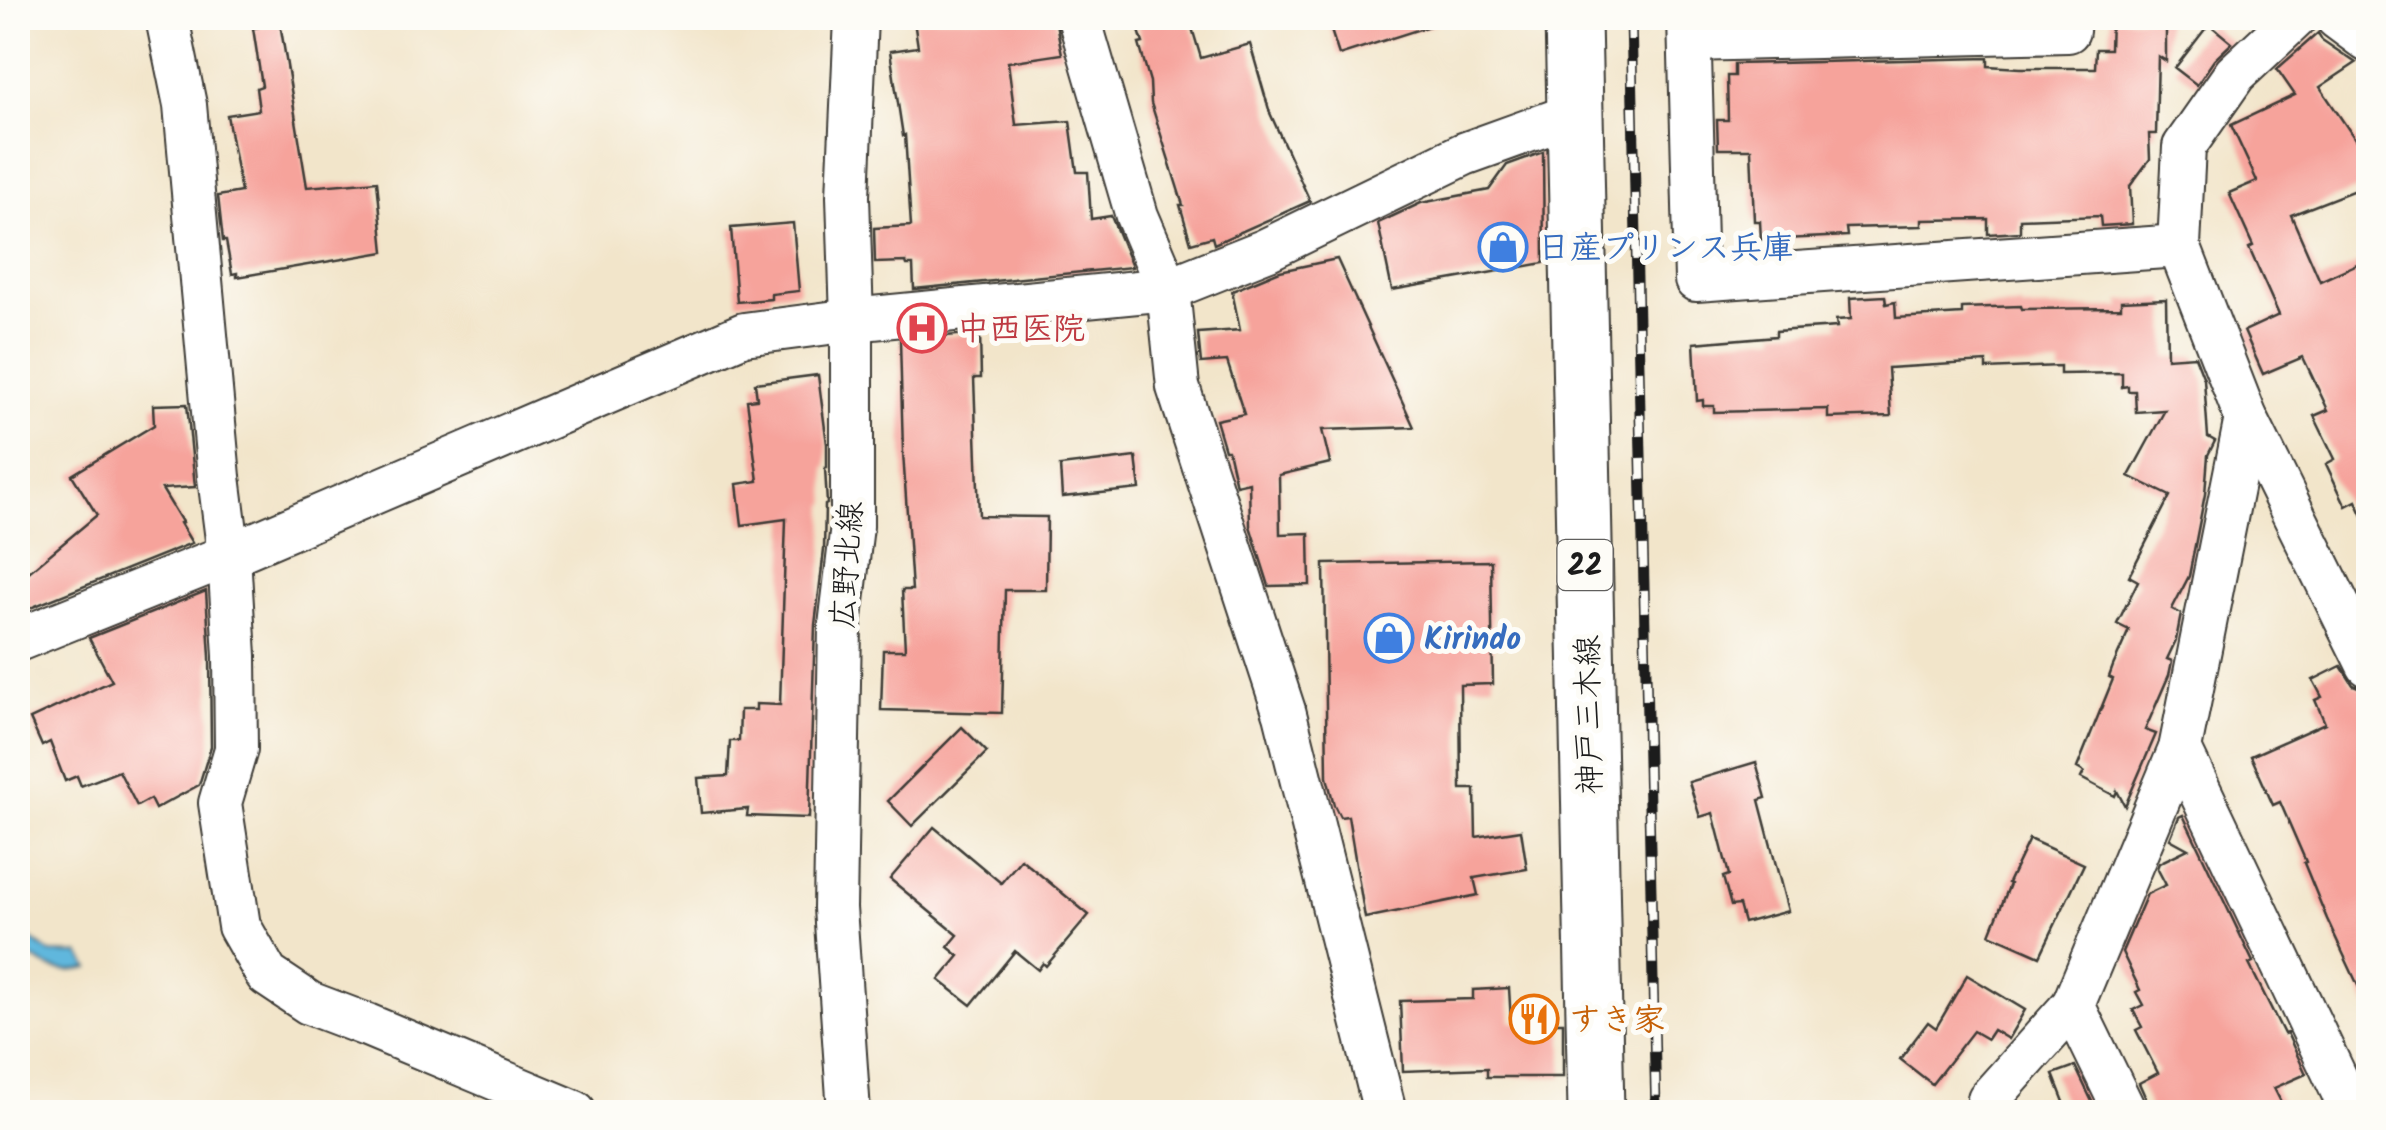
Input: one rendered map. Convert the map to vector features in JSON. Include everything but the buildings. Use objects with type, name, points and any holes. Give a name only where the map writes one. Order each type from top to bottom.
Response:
[{"type":"main road","name":"神戸三木線","points":[[1573,18],[1596,1112]]},
{"type":"street","points":[[168,18],[185,105],[229,555],[236,750],[220,804],[239,926],[267,976],[308,1003],[574,1112]]},
{"type":"street","name":"広野北線","points":[[848,1112],[835,908],[840,626],[852,526],[848,196],[856,18]]},
{"type":"street","points":[[1079,18],[1137,216],[1168,289],[1178,387],[1285,714],[1385,1112]]},
{"type":"street","points":[[2069,18],[2068,32],[1689,29],[1696,280],[2179,246]]},
{"type":"street","points":[[2295,18],[2235,74],[2184,147],[2179,246],[2246,418],[2368,665]]},
{"type":"street","points":[[2337,18],[2368,41]]},
{"type":"street","points":[[18,640],[229,555],[744,334],[1168,289],[1266,250],[1464,154],[1575,114]]},
{"type":"street","points":[[1989,1112],[1989,1098],[2073,1005],[2180,749],[2246,418]]},
{"type":"street","points":[[2180,749],[2352,1112]]},
{"type":"street","points":[[2073,1005],[2125,1112]]},
{"type":"water","points":[[18,929],[50,953],[80,954],[89,968],[68,971],[43,964],[18,948]]},
{"type":"railway","points":[[1631,18],[1656,1112]]},
{"type":"place","name":"日産プリンス兵庫","points":[[1503,247]]},
{"type":"place","name":"中西医院","points":[[922,328]]},
{"type":"place","name":"Kirindo","points":[[1389,638]]},
{"type":"place","name":"すき家","points":[[1534,1019]]}]
